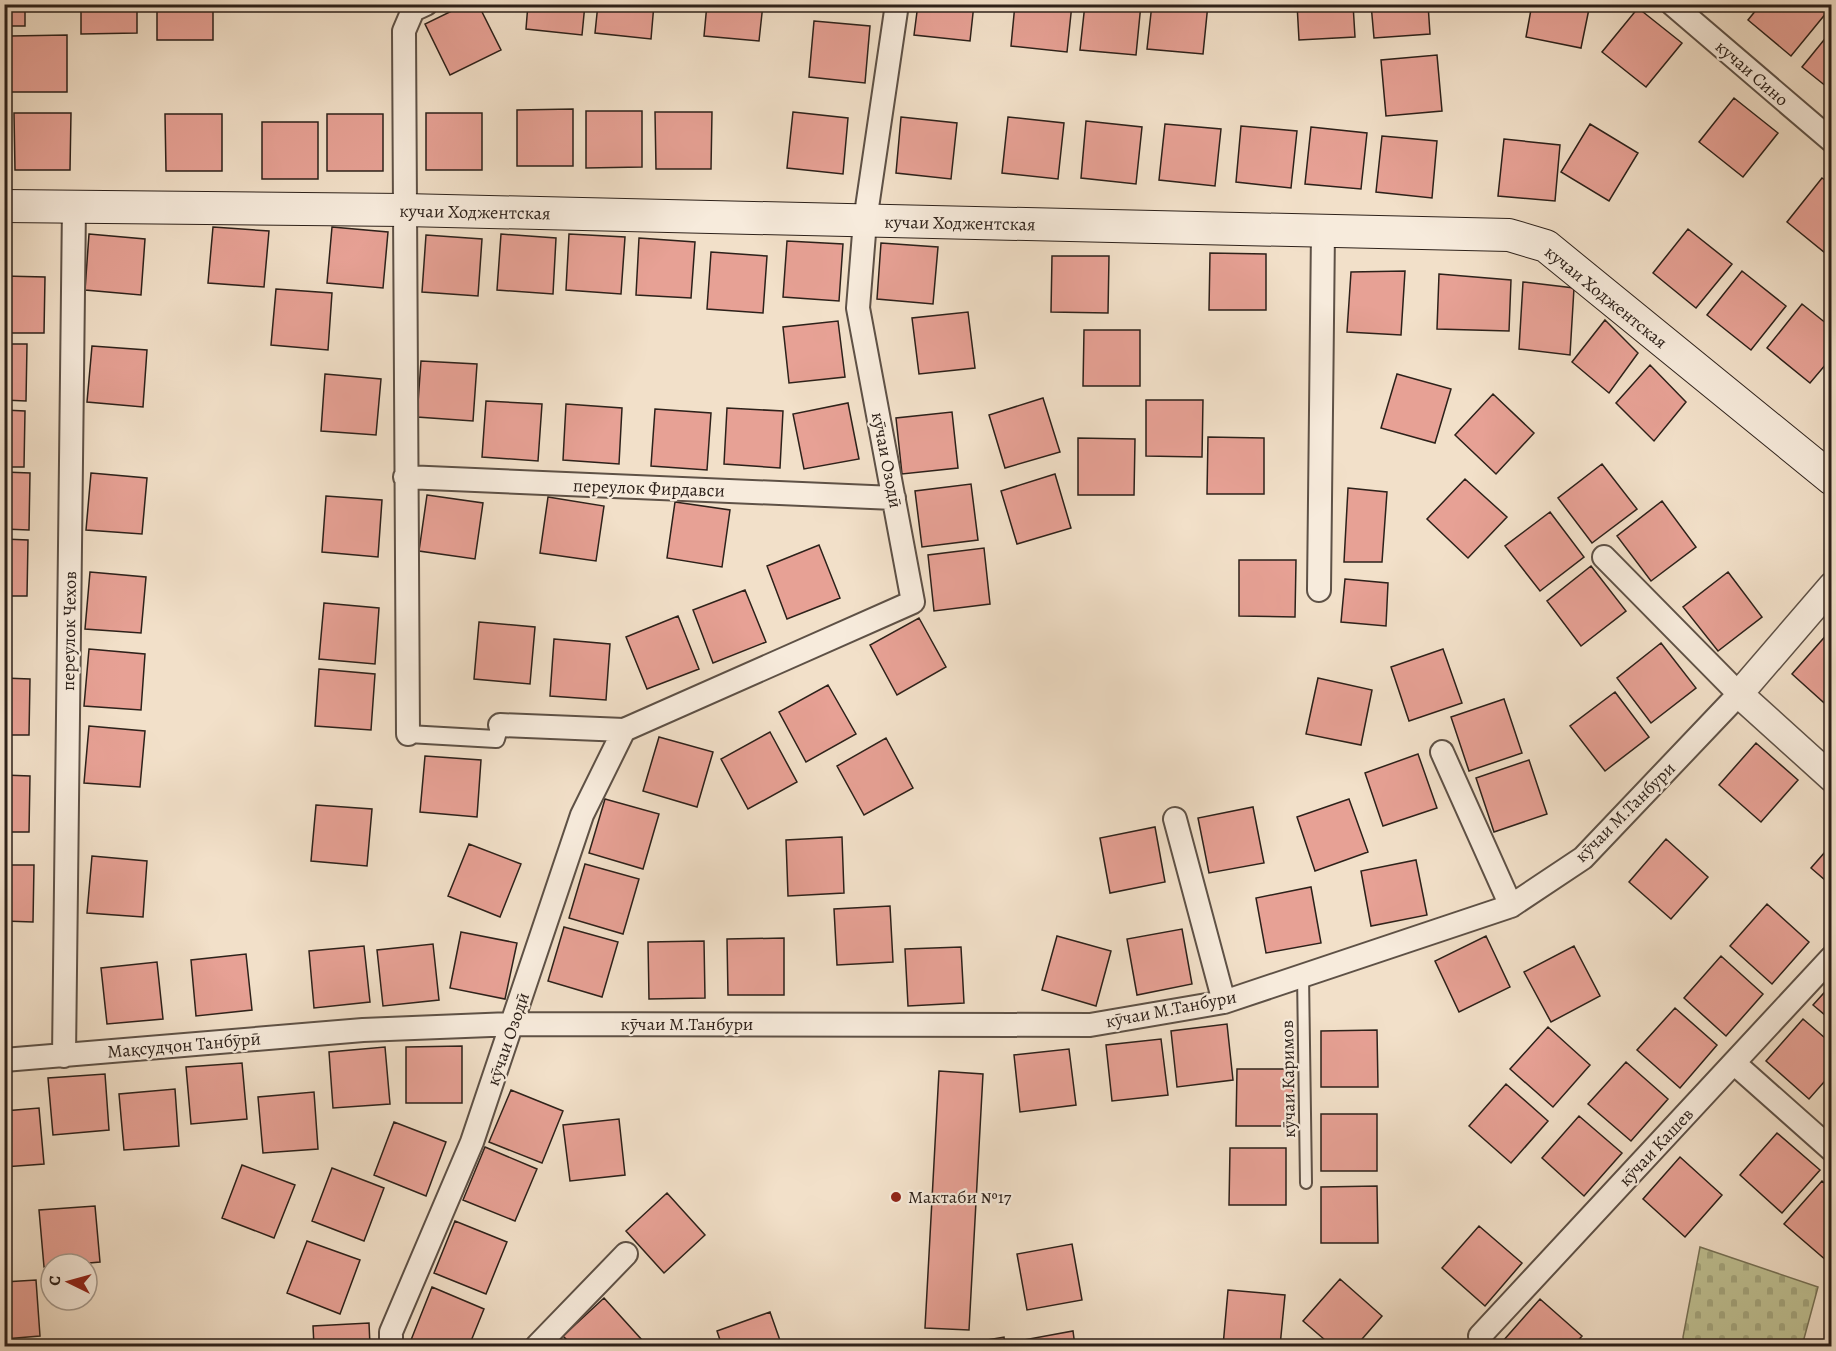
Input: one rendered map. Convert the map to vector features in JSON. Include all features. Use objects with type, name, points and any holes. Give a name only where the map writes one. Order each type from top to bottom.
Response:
[{"type":"main road","name":"кучаи Ходжентская","points":[[4,206],[404,210],[1509,235],[1545,246],[1832,479]]},
{"type":"street","points":[[426,4],[413,10],[404,32],[408,734],[496,739],[500,725]]},
{"type":"street","name":"кӯчаи Озодӣ","points":[[500,725],[624,730],[914,602],[858,308],[865,221],[897,4]]},
{"type":"street","name":"кучаи Сино","points":[[1672,4],[1832,141]]},
{"type":"street","name":"переулок Чехов","points":[[64,1056],[74,206]]},
{"type":"street","points":[[1319,590],[1323,231]]},
{"type":"street","name":"переулок Фирдавси","points":[[405,477],[894,498]]},
{"type":"street","points":[[1604,556],[1739,694],[1832,778]]},
{"type":"street","name":"кӯчаи М.Танбури","points":[[363,1029],[513,1024],[1090,1025],[1224,1002],[1511,906],[1582,858],[1739,694],[1832,586]]},
{"type":"street","name":"кӯчаи Озодӣ","points":[[391,1347],[391,1332],[472,1142],[582,815],[624,730]]},
{"type":"street","points":[[1442,752],[1511,906]]},
{"type":"street","points":[[1175,819],[1224,1002]]},
{"type":"street","name":"кӯчаи Кашев","points":[[1480,1336],[1832,957]]},
{"type":"street","name":"Мақсудҷон Танбӯрӣ","points":[[4,1060],[363,1029]]},
{"type":"street","points":[[1734,1063],[1832,1150]]},
{"type":"street","points":[[537,1347],[626,1254]]},
{"type":"lane","name":"кӯчаи Каримов","points":[[1303,974],[1306,1183]]},
{"type":"green space","points":[[1700,1247],[1818,1287],[1802,1346],[1684,1346],[1683,1337]]},
{"type":"building","points":[[4,4],[25,4],[25,26],[4,26]]},
{"type":"building","points":[[4,4],[25,4],[25,26],[4,26]]},
{"type":"building","points":[[81,4],[137,4],[137,33],[81,34]]},
{"type":"building","points":[[81,4],[137,4],[137,33],[81,34]]},
{"type":"building","points":[[157,4],[213,4],[213,40],[157,40]]},
{"type":"building","points":[[157,4],[213,4],[213,40],[157,40]]},
{"type":"building","points":[[466,4],[478,4],[501,50],[450,75],[425,24]]},
{"type":"building","points":[[528,4],[585,4],[582,35],[526,29]]},
{"type":"building","points":[[598,4],[654,4],[651,39],[595,33]]},
{"type":"building","points":[[707,4],[763,4],[759,41],[704,36]]},
{"type":"building","points":[[918,4],[974,4],[970,41],[914,35]]},
{"type":"building","points":[[1015,4],[1072,4],[1067,52],[1011,46]]},
{"type":"building","points":[[1085,4],[1141,4],[1136,55],[1080,50]]},
{"type":"building","points":[[1152,4],[1208,4],[1203,54],[1147,49]]},
{"type":"building","points":[[1297,4],[1353,4],[1355,37],[1299,40]]},
{"type":"building","points":[[1371,4],[1428,4],[1430,34],[1374,38]]},
{"type":"building","points":[[1532,4],[1590,4],[1581,48],[1526,37]]},
{"type":"building","points":[[1761,4],[1818,4],[1827,12],[1791,56],[1748,20]]},
{"type":"building","points":[[1638,8],[1682,43],[1646,87],[1602,52]]},
{"type":"building","points":[[814,21],[870,26],[865,83],[809,77]]},
{"type":"building","points":[[1832,30],[1832,91],[1802,67]]},
{"type":"building","points":[[67,35],[67,92],[11,92],[11,36]]},
{"type":"building","points":[[67,35],[67,92],[11,92],[11,36]]},
{"type":"building","points":[[1437,55],[1442,111],[1386,116],[1381,60]]},
{"type":"building","points":[[1734,98],[1778,133],[1743,177],[1699,142]]},
{"type":"building","points":[[573,109],[573,166],[517,166],[517,110]]},
{"type":"building","points":[[586,111],[642,111],[642,167],[586,168]]},
{"type":"building","points":[[655,112],[712,112],[711,169],[656,169]]},
{"type":"building","points":[[793,112],[848,118],[843,174],[787,168]]},
{"type":"building","points":[[14,113],[71,113],[70,170],[15,170]]},
{"type":"building","points":[[14,113],[71,113],[70,170],[15,170]]},
{"type":"building","points":[[426,113],[482,113],[482,170],[426,170]]},
{"type":"building","points":[[165,114],[222,114],[222,171],[166,171]]},
{"type":"building","points":[[165,114],[222,114],[222,171],[166,171]]},
{"type":"building","points":[[327,114],[383,114],[383,171],[327,171]]},
{"type":"building","points":[[327,114],[383,114],[383,171],[327,171]]},
{"type":"building","points":[[901,117],[957,123],[951,179],[896,173]]},
{"type":"building","points":[[1008,117],[1064,123],[1058,179],[1002,173]]},
{"type":"building","points":[[1086,121],[1142,127],[1136,184],[1081,178]]},
{"type":"building","points":[[262,122],[318,122],[318,179],[262,179]]},
{"type":"building","points":[[1165,124],[1221,129],[1215,186],[1159,180]]},
{"type":"building","points":[[1590,124],[1638,153],[1609,201],[1561,172]]},
{"type":"building","points":[[1241,126],[1297,131],[1291,188],[1236,182]]},
{"type":"building","points":[[1311,127],[1367,133],[1361,189],[1305,184]]},
{"type":"building","points":[[1382,136],[1437,141],[1432,198],[1376,192]]},
{"type":"building","points":[[1504,139],[1560,145],[1555,201],[1498,196]]},
{"type":"building","points":[[1822,178],[1832,185],[1830,257],[1787,222]]},
{"type":"building","points":[[213,227],[269,231],[264,287],[208,283]]},
{"type":"building","points":[[332,227],[388,232],[383,288],[327,283]]},
{"type":"building","points":[[1688,229],[1732,264],[1696,308],[1653,273]]},
{"type":"building","points":[[89,234],[145,239],[141,295],[85,290]]},
{"type":"building","points":[[501,234],[556,238],[553,294],[497,290]]},
{"type":"building","points":[[569,234],[625,237],[621,294],[566,290]]},
{"type":"building","points":[[426,235],[482,239],[478,296],[422,292]]},
{"type":"building","points":[[639,238],[695,242],[691,298],[636,295]]},
{"type":"building","points":[[787,241],[843,244],[839,301],[783,297]]},
{"type":"building","points":[[881,243],[938,247],[933,304],[877,299]]},
{"type":"building","points":[[711,252],[767,256],[763,313],[707,309]]},
{"type":"building","points":[[1210,253],[1266,254],[1266,310],[1209,310]]},
{"type":"building","points":[[1052,256],[1109,256],[1108,313],[1051,312]]},
{"type":"building","points":[[1405,271],[1401,335],[1347,332],[1351,272]]},
{"type":"building","points":[[1742,271],[1786,306],[1751,350],[1707,315]]},
{"type":"building","points":[[1439,274],[1511,280],[1509,331],[1437,329]]},
{"type":"building","points":[[4,276],[45,277],[44,333],[4,333]]},
{"type":"building","points":[[1523,282],[1574,288],[1570,355],[1519,349]]},
{"type":"building","points":[[276,289],[332,293],[328,350],[271,345]]},
{"type":"building","points":[[1802,304],[1832,328],[1832,357],[1810,383],[1767,348]]},
{"type":"building","points":[[968,312],[975,368],[919,374],[912,318]]},
{"type":"building","points":[[1605,320],[1638,353],[1609,393],[1572,362]]},
{"type":"building","points":[[838,321],[845,377],[789,383],[783,327]]},
{"type":"building","points":[[1084,330],[1140,330],[1140,386],[1083,386]]},
{"type":"building","points":[[4,344],[27,344],[26,401],[4,400]]},
{"type":"building","points":[[92,346],[147,350],[143,407],[87,402]]},
{"type":"building","points":[[421,361],[477,364],[473,421],[417,417]]},
{"type":"building","points":[[1650,365],[1686,402],[1654,441],[1616,403]]},
{"type":"building","points":[[325,374],[381,379],[376,435],[321,431]]},
{"type":"building","points":[[1397,374],[1451,389],[1435,443],[1381,428]]},
{"type":"building","points":[[1493,394],[1534,433],[1496,474],[1455,435]]},
{"type":"building","points":[[1043,398],[1060,452],[1005,468],[989,415]]},
{"type":"building","points":[[1146,400],[1203,400],[1202,457],[1146,456]]},
{"type":"building","points":[[486,401],[542,404],[538,461],[482,457]]},
{"type":"building","points":[[848,403],[859,459],[804,469],[793,414]]},
{"type":"building","points":[[566,404],[622,408],[619,464],[563,460]]},
{"type":"building","points":[[727,408],[783,411],[780,468],[724,464]]},
{"type":"building","points":[[655,409],[711,413],[707,470],[651,466]]},
{"type":"building","points":[[4,410],[25,411],[24,467],[4,467]]},
{"type":"building","points":[[952,412],[958,468],[902,474],[896,418]]},
{"type":"building","points":[[1208,437],[1264,438],[1264,494],[1207,494]]},
{"type":"building","points":[[1078,438],[1135,439],[1134,495],[1078,495]]},
{"type":"building","points":[[1602,464],[1637,509],[1592,543],[1558,498]]},
{"type":"building","points":[[4,472],[30,473],[29,530],[4,529]]},
{"type":"building","points":[[91,473],[147,478],[142,534],[86,530]]},
{"type":"building","points":[[1055,474],[1071,528],[1017,544],[1001,491]]},
{"type":"building","points":[[1465,479],[1507,517],[1468,558],[1427,519]]},
{"type":"building","points":[[971,484],[978,540],[922,547],[915,491]]},
{"type":"building","points":[[1348,488],[1387,492],[1382,562],[1344,562]]},
{"type":"building","points":[[427,495],[483,503],[475,559],[419,551]]},
{"type":"building","points":[[326,496],[382,500],[378,557],[322,552]]},
{"type":"building","points":[[548,497],[604,506],[596,561],[540,553]]},
{"type":"building","points":[[1662,501],[1696,547],[1651,581],[1617,536]]},
{"type":"building","points":[[675,502],[730,510],[722,567],[667,558]]},
{"type":"building","points":[[1550,512],[1584,557],[1540,591],[1505,546]]},
{"type":"building","points":[[4,539],[28,540],[27,596],[4,596]]},
{"type":"building","points":[[819,545],[840,598],[787,619],[767,566]]},
{"type":"building","points":[[984,548],[990,604],[934,611],[928,555]]},
{"type":"building","points":[[1239,560],[1296,560],[1295,617],[1239,616]]},
{"type":"building","points":[[1591,566],[1626,611],[1581,646],[1547,601]]},
{"type":"building","points":[[90,572],[146,577],[141,633],[85,629]]},
{"type":"building","points":[[1728,572],[1762,617],[1718,651],[1683,607]]},
{"type":"building","points":[[1345,579],[1388,583],[1386,626],[1341,622]]},
{"type":"building","points":[[745,590],[766,642],[713,663],[693,610]]},
{"type":"building","points":[[324,603],[379,608],[375,664],[319,659]]},
{"type":"building","points":[[678,616],[699,669],[647,689],[626,637]]},
{"type":"building","points":[[919,618],[946,667],[897,695],[870,645]]},
{"type":"building","points":[[479,622],[535,627],[530,684],[474,679]]},
{"type":"building","points":[[1829,632],[1832,634],[1832,710],[1792,674]]},
{"type":"building","points":[[554,639],[610,644],[606,700],[550,696]]},
{"type":"building","points":[[1661,643],[1696,688],[1651,723],[1617,678]]},
{"type":"building","points":[[89,649],[145,654],[141,710],[84,706]]},
{"type":"building","points":[[1443,649],[1462,703],[1409,721],[1391,667]]},
{"type":"building","points":[[319,669],[375,674],[371,730],[315,726]]},
{"type":"building","points":[[4,678],[30,679],[29,735],[4,735]]},
{"type":"building","points":[[1318,678],[1372,690],[1361,745],[1306,734]]},
{"type":"building","points":[[828,685],[856,734],[806,762],[779,712]]},
{"type":"building","points":[[1615,692],[1649,737],[1605,771],[1570,726]]},
{"type":"building","points":[[1504,699],[1522,753],[1469,771],[1451,717]]},
{"type":"building","points":[[89,726],[145,731],[140,787],[84,783]]},
{"type":"building","points":[[770,732],[797,782],[748,809],[721,759]]},
{"type":"building","points":[[659,737],[713,752],[697,807],[643,791]]},
{"type":"building","points":[[886,738],[913,788],[864,815],[837,766]]},
{"type":"building","points":[[1756,743],[1798,780],[1761,822],[1719,785]]},
{"type":"building","points":[[1418,754],[1437,808],[1383,826],[1365,773]]},
{"type":"building","points":[[425,756],[481,760],[477,817],[420,812]]},
{"type":"building","points":[[1529,760],[1547,814],[1494,832],[1476,778]]},
{"type":"building","points":[[4,775],[30,776],[29,832],[4,832]]},
{"type":"building","points":[[605,799],[659,814],[643,869],[589,853]]},
{"type":"building","points":[[1349,799],[1368,852],[1315,871],[1297,817]]},
{"type":"building","points":[[316,805],[372,809],[367,866],[311,861]]},
{"type":"building","points":[[1253,807],[1264,863],[1209,873],[1198,818]]},
{"type":"building","points":[[1155,827],[1165,882],[1110,893],[1100,838]]},
{"type":"building","points":[[842,837],[844,893],[788,896],[786,840]]},
{"type":"building","points":[[1666,839],[1708,877],[1671,919],[1629,882]]},
{"type":"building","points":[[469,844],[521,864],[500,917],[448,896]]},
{"type":"building","points":[[1832,844],[1832,886],[1811,868]]},
{"type":"building","points":[[92,856],[147,861],[143,917],[87,913]]},
{"type":"building","points":[[1416,860],[1427,915],[1371,926],[1361,871]]},
{"type":"building","points":[[585,864],[639,879],[623,934],[569,918]]},
{"type":"building","points":[[4,865],[34,865],[33,922],[4,921]]},
{"type":"building","points":[[1311,887],[1321,943],[1266,953],[1256,898]]},
{"type":"building","points":[[1767,904],[1809,942],[1772,984],[1730,946]]},
{"type":"building","points":[[890,906],[893,962],[837,965],[834,909]]},
{"type":"building","points":[[564,927],[618,942],[602,997],[548,981]]},
{"type":"building","points":[[1182,929],[1192,984],[1137,995],[1127,939]]},
{"type":"building","points":[[461,932],[517,943],[505,999],[450,988]]},
{"type":"building","points":[[1057,936],[1111,951],[1096,1006],[1042,990]]},
{"type":"building","points":[[1486,936],[1510,987],[1459,1012],[1435,961]]},
{"type":"building","points":[[784,938],[784,995],[728,995],[727,939]]},
{"type":"building","points":[[704,941],[705,998],[649,999],[648,942]]},
{"type":"building","points":[[433,944],[439,1000],[383,1006],[377,950]]},
{"type":"building","points":[[364,946],[370,1002],[314,1008],[309,951]]},
{"type":"building","points":[[1574,946],[1600,996],[1551,1022],[1524,972]]},
{"type":"building","points":[[961,947],[964,1003],[908,1006],[905,949]]},
{"type":"building","points":[[246,954],[252,1010],[196,1016],[191,960]]},
{"type":"building","points":[[1721,956],[1763,994],[1726,1036],[1684,998]]},
{"type":"building","points":[[157,962],[163,1019],[107,1024],[101,968]]},
{"type":"building","points":[[1832,984],[1832,1021],[1813,1005]]},
{"type":"building","points":[[1675,1008],[1717,1045],[1680,1088],[1637,1050]]},
{"type":"building","points":[[1803,1019],[1832,1044],[1832,1073],[1809,1099],[1766,1061]]},
{"type":"building","points":[[1227,1024],[1233,1080],[1177,1087],[1171,1031]]},
{"type":"building","points":[[1548,1027],[1590,1065],[1553,1107],[1510,1069]]},
{"type":"building","points":[[1377,1030],[1378,1087],[1321,1087],[1321,1031]]},
{"type":"building","points":[[1161,1039],[1168,1095],[1112,1101],[1106,1045]]},
{"type":"building","points":[[462,1046],[462,1103],[406,1103],[406,1047]]},
{"type":"building","points":[[385,1047],[390,1104],[333,1108],[329,1052]]},
{"type":"building","points":[[1069,1049],[1076,1105],[1020,1112],[1014,1055]]},
{"type":"building","points":[[1626,1062],[1668,1099],[1631,1141],[1588,1104]]},
{"type":"building","points":[[242,1063],[247,1119],[191,1124],[186,1067]]},
{"type":"building","points":[[1237,1069],[1293,1069],[1292,1126],[1236,1126]]},
{"type":"building","points":[[939,1071],[983,1074],[969,1330],[925,1328]]},
{"type":"building","points":[[105,1074],[109,1130],[53,1135],[48,1078]]},
{"type":"building","points":[[1506,1084],[1548,1121],[1511,1163],[1469,1126]]},
{"type":"building","points":[[175,1089],[179,1146],[124,1150],[119,1094]]},
{"type":"building","points":[[511,1090],[563,1111],[542,1163],[489,1142]]},
{"type":"building","points":[[314,1092],[318,1149],[263,1153],[258,1097]]},
{"type":"building","points":[[39,1108],[44,1164],[4,1167],[4,1111]]},
{"type":"building","points":[[1321,1114],[1377,1114],[1377,1171],[1321,1171]]},
{"type":"building","points":[[1579,1116],[1622,1153],[1584,1196],[1542,1158]]},
{"type":"building","points":[[619,1119],[625,1175],[570,1181],[563,1125]]},
{"type":"building","points":[[394,1122],[446,1142],[426,1196],[374,1175]]},
{"type":"building","points":[[1777,1133],[1820,1170],[1782,1213],[1740,1175]]},
{"type":"building","points":[[485,1147],[537,1169],[515,1221],[463,1200]]},
{"type":"building","points":[[1230,1148],[1286,1148],[1286,1205],[1229,1205]]},
{"type":"building","points":[[1680,1157],[1722,1195],[1685,1237],[1643,1199]]},
{"type":"building","points":[[242,1165],[295,1185],[274,1238],[222,1218]]},
{"type":"building","points":[[332,1168],[384,1188],[364,1241],[312,1221]]},
{"type":"building","points":[[1822,1181],[1832,1190],[1832,1256],[1827,1261],[1784,1224]]},
{"type":"building","points":[[1377,1186],[1378,1243],[1321,1243],[1321,1187]]},
{"type":"building","points":[[667,1193],[705,1235],[664,1273],[626,1231]]},
{"type":"building","points":[[95,1206],[100,1262],[99,1252],[43,1252],[39,1210]]},
{"type":"building","points":[[455,1221],[507,1242],[486,1294],[434,1273]]},
{"type":"building","points":[[1479,1226],[1522,1263],[1485,1306],[1442,1268]]},
{"type":"building","points":[[307,1241],[360,1260],[340,1314],[287,1293]]},
{"type":"building","points":[[1072,1244],[1082,1300],[1027,1310],[1017,1254]]},
{"type":"building","points":[[1340,1279],[1382,1316],[1356,1346],[1332,1346],[1303,1321]]},
{"type":"building","points":[[36,1280],[40,1336],[4,1339],[4,1282]]},
{"type":"building","points":[[432,1287],[484,1309],[469,1346],[427,1346],[411,1340]]},
{"type":"building","points":[[1228,1290],[1285,1295],[1280,1346],[1223,1346]]},
{"type":"building","points":[[604,1298],[642,1340],[635,1346],[573,1346],[563,1336]]},
{"type":"building","points":[[1540,1299],[1582,1336],[1573,1346],[1509,1346],[1503,1341]]},
{"type":"building","points":[[770,1312],[782,1346],[722,1346],[717,1331]]},
{"type":"building","points":[[369,1323],[370,1346],[314,1346],[313,1326]]},
{"type":"building","points":[[1073,1331],[1075,1346],[1019,1346],[1018,1341]]},
{"type":"building","points":[[1004,1337],[1005,1346],[951,1346]]},
{"type":"place","name":"Мактаби №17","points":[[896,1197]]}]
